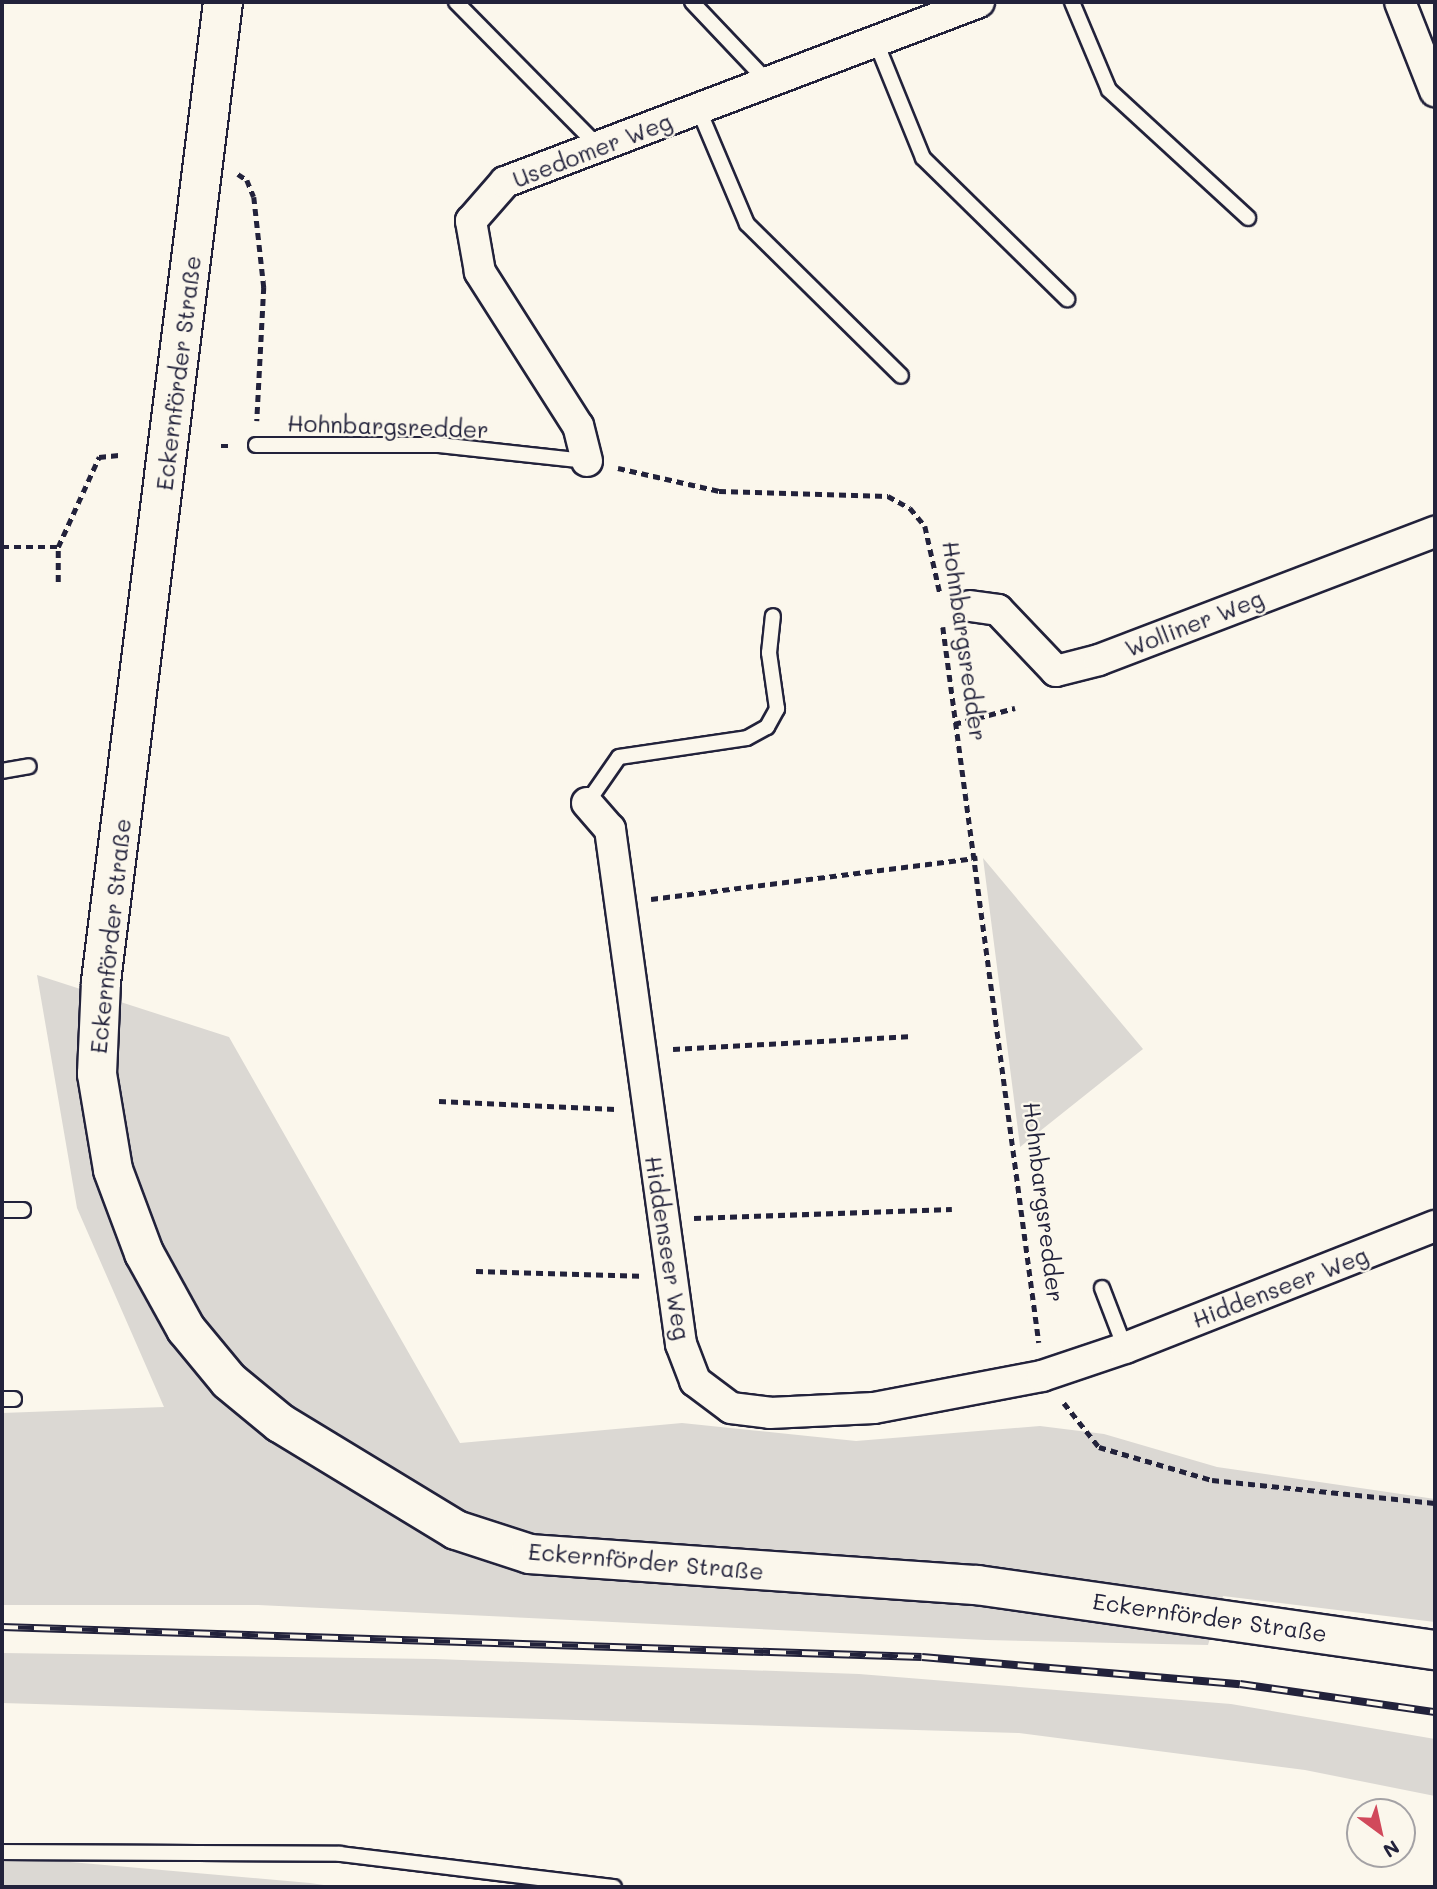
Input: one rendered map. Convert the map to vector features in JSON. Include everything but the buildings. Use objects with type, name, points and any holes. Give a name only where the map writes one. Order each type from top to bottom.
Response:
[{"type":"street","name":"Eckernförder Straße","points":[[223,2],[101,982],[97,1074],[118,1182],[145,1253],[195,1339],[229,1381],[290,1430],[456,1530],[530,1554],[977,1585],[1435,1650]]},
{"type":"street","name":"Usedomer Weg","points":[[587,461],[578,426],[480,272],[471,221],[505,182],[979,2]]},
{"type":"street","points":[[1400,2],[1435,91]]},
{"type":"street","name":"Wolliner Weg","points":[[970,606],[998,610],[1056,671],[1099,660],[1435,532]]},
{"type":"street","name":"Hiddenseer Weg","points":[[587,803],[610,829],[681,1344],[695,1381],[732,1408],[770,1413],[874,1408],[965,1394],[1042,1376],[1125,1348],[1435,1226]]},
{"type":"lane","points":[[456,2],[598,146]]},
{"type":"lane","points":[[692,2],[767,81]]},
{"type":"lane","points":[[1072,2],[1110,90],[1248,218]]},
{"type":"lane","points":[[876,42],[923,158],[1068,299]]},
{"type":"lane","points":[[698,108],[747,224],[901,376]]},
{"type":"lane","name":"Hohnbargsredder","points":[[256,445],[439,445],[587,461]]},
{"type":"lane","points":[[587,803],[619,757],[747,738],[767,727],[777,709],[769,653],[773,617]]},
{"type":"lane","points":[[2,771],[29,766]]},
{"type":"lane","points":[[2,1210],[23,1210]]},
{"type":"lane","points":[[1102,1287],[1125,1348]]},
{"type":"lane","points":[[2,1852],[340,1854],[614,1887]]},
{"type":"path","name":"Hohnbargsredder","points":[[204,168],[231,170],[247,180],[254,197],[264,287],[256,445]]},
{"type":"path","points":[[58,582],[58,547],[99,457],[119,454]]},
{"type":"path","name":"Hohnbargsredder","points":[[587,461],[719,491],[888,496],[910,508],[925,526],[941,604]]},
{"type":"path","points":[[2,547],[58,547]]},
{"type":"path","name":"Hohnbargsredder","points":[[942,617],[954,724],[977,858],[1042,1376]]},
{"type":"path","points":[[954,724],[1014,708]]},
{"type":"path","points":[[622,903],[977,858]]},
{"type":"path","points":[[642,1051],[913,1036]]},
{"type":"path","points":[[439,1101],[648,1110]]},
{"type":"path","points":[[663,1220],[952,1209]]},
{"type":"path","points":[[476,1271],[671,1277]]},
{"type":"path","points":[[1042,1376],[1099,1447],[1212,1480],[1435,1503]]},
{"type":"shaded area","points":[[983,858],[1143,1049],[1020,1147],[1020,1146]]},
{"type":"shaded area","points":[[37,975],[229,1037],[460,1443],[682,1423],[856,1441],[1040,1426],[1104,1434],[1217,1467],[1435,1499],[1435,1622],[1223,1596],[1208,1645],[986,1640],[258,1605],[2,1605],[2,1413],[164,1407],[77,1208]]},
{"type":"shaded area","points":[[2,1653],[435,1659],[859,1674],[1231,1704],[1435,1739],[1435,1796],[1305,1770],[1019,1733],[2,1703]]},
{"type":"shaded area","points":[[2,1856],[310,1883],[338,1887],[2,1887]]},
{"type":"railway","points":[[2,1627],[922,1657],[1240,1684],[1435,1712]]}]
